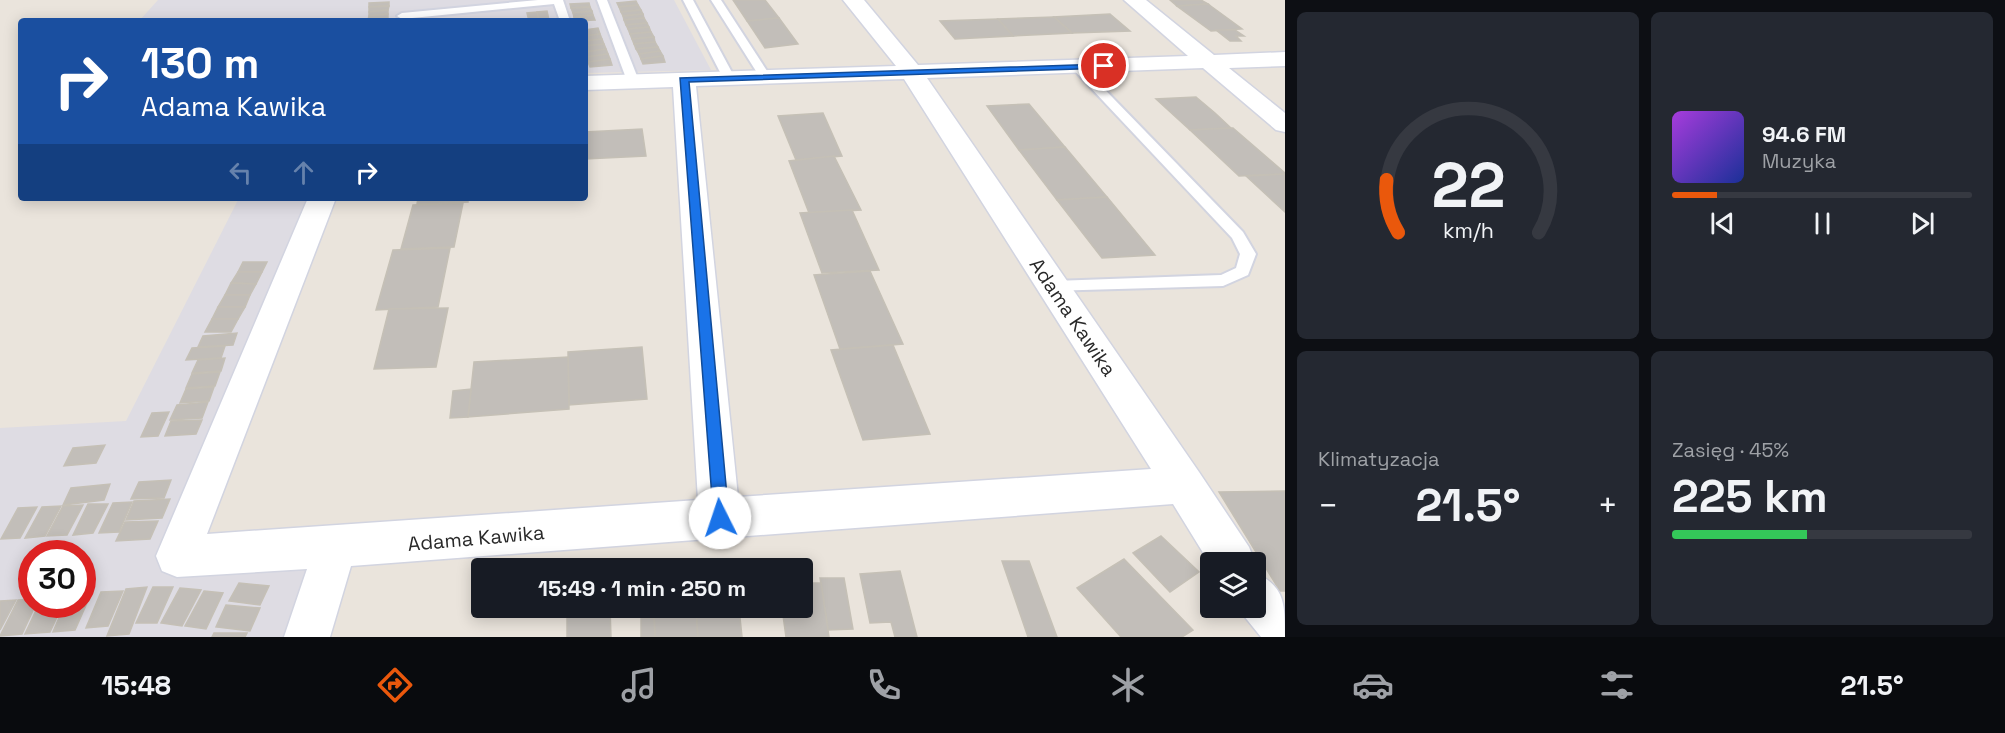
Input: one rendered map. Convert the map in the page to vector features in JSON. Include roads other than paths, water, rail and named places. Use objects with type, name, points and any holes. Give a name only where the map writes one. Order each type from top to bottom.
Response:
[{"type":"street","name":"Adama Kawika","points":[[854,0],[894,46],[1228,552]]},
{"type":"street","points":[[1134,0],[1285,124]]},
{"type":"street","points":[[588,83],[1285,59]]},
{"type":"street","points":[[684,80],[720,518]]},
{"type":"street","name":"Adama Kawika","points":[[321,201],[177,556],[334,548],[1001,495],[1185,485]]},
{"type":"street","points":[[307,637],[334,548]]},
{"type":"street","points":[[1266,607],[1285,631]]},
{"type":"lane","points":[[602,0],[633,81]]},
{"type":"lane","points":[[688,0],[729,78]]},
{"type":"lane","points":[[716,0],[765,77]]},
{"type":"lane","points":[[402,14],[558,1],[564,18]]},
{"type":"lane","points":[[1054,287],[1223,280],[1243,271],[1248,254],[1238,235],[1077,67]]}]
